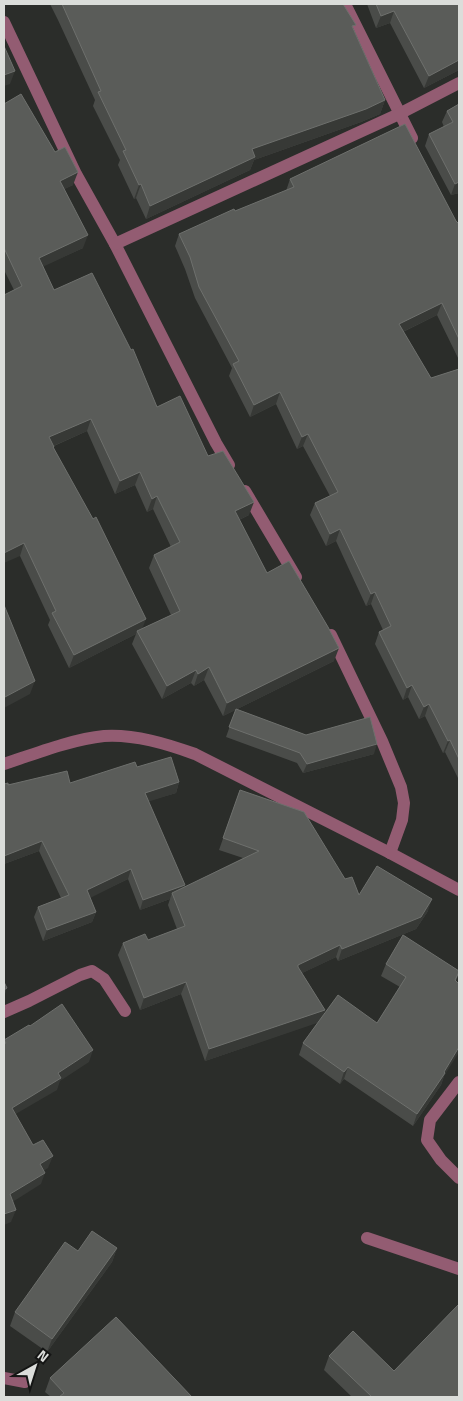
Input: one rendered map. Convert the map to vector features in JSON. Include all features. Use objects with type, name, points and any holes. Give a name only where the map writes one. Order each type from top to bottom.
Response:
[{"type":"street","points":[[345,4],[418,149]]},
{"type":"street","points":[[4,22],[76,174],[115,244],[216,443],[301,586]]},
{"type":"street","points":[[115,244],[399,114],[459,83]]},
{"type":"street","points":[[326,627],[382,741],[401,787],[404,803],[402,820],[390,853]]},
{"type":"street","points":[[4,764],[80,741],[105,736],[131,737],[168,744],[195,754],[459,890]]},
{"type":"street","points":[[4,1012],[80,974],[92,971],[104,979],[124,1011]]},
{"type":"street","points":[[459,1082],[430,1120],[428,1140],[441,1160],[459,1178]]},
{"type":"street","points":[[368,1238],[459,1268]]},
{"type":"street","points":[[4,1378],[25,1382]]},
{"type":"building","points":[[62,4],[343,4],[356,25],[352,26],[385,100],[366,109],[252,149],[255,157],[150,206],[141,184],[139,185],[123,151],[126,150],[98,92],[101,91]]},
{"type":"building","points":[[376,4],[459,4],[459,60],[429,76],[394,11],[381,16]]},
{"type":"building","points":[[4,46],[15,71],[4,75]]},
{"type":"building","points":[[21,94],[55,152],[65,147],[78,172],[60,181],[88,235],[39,258],[54,290],[92,273],[131,350],[133,349],[157,407],[180,396],[208,456],[223,451],[254,502],[235,511],[267,573],[289,561],[339,648],[227,703],[209,667],[198,674],[196,670],[167,686],[137,631],[180,611],[154,555],[180,542],[157,496],[152,499],[140,472],[120,481],[91,419],[49,437],[93,519],[96,517],[146,619],[74,655],[52,613],[56,611],[24,543],[4,553],[4,295],[22,286],[4,248],[4,104]]},
{"type":"building","points":[[459,104],[459,182],[455,184],[429,134],[453,122],[447,111]]},
{"type":"building","points":[[405,124],[459,224],[459,339],[442,303],[399,324],[431,378],[459,369],[459,759],[429,704],[424,707],[412,685],[407,688],[379,632],[391,626],[375,592],[371,594],[340,529],[330,534],[315,503],[338,492],[308,434],[302,437],[280,392],[254,405],[233,364],[239,361],[199,287],[190,257],[179,234],[234,209],[235,211],[294,187],[290,179]]},
{"type":"building","points":[[4,605],[35,681],[5,697],[4,695]]},
{"type":"building","points":[[236,709],[306,735],[370,717],[377,744],[307,764],[300,753],[229,727]]},
{"type":"building","points":[[171,757],[179,782],[145,793],[185,885],[143,900],[131,869],[87,890],[96,912],[47,930],[38,907],[69,895],[42,841],[4,856],[4,784],[8,783],[8,785],[67,771],[70,783],[135,762],[137,767]]},
{"type":"building","points":[[240,790],[304,812],[345,879],[352,877],[359,895],[377,866],[432,899],[421,917],[342,949],[340,945],[298,965],[325,1010],[209,1049],[186,982],[144,998],[123,943],[145,934],[148,940],[185,926],[172,893],[259,851],[223,838]]},
{"type":"building","points":[[403,935],[459,971],[455,980],[459,984],[459,1047],[445,1073],[417,1114],[348,1067],[344,1072],[303,1043],[338,995],[377,1023],[406,977],[386,964]]},
{"type":"building","points":[[62,1004],[93,1050],[58,1073],[61,1078],[12,1108],[33,1145],[43,1140],[53,1156],[40,1164],[45,1173],[10,1194],[16,1210],[4,1214],[4,1044],[6,1043],[4,1040],[30,1026]]},
{"type":"building","points":[[92,1231],[117,1248],[52,1339],[15,1312],[65,1242],[78,1251]]},
{"type":"building","points":[[459,1304],[459,1397],[372,1397],[329,1356],[353,1331],[394,1371]]},
{"type":"building","points":[[116,1317],[192,1397],[59,1397],[64,1393],[50,1378]]}]
